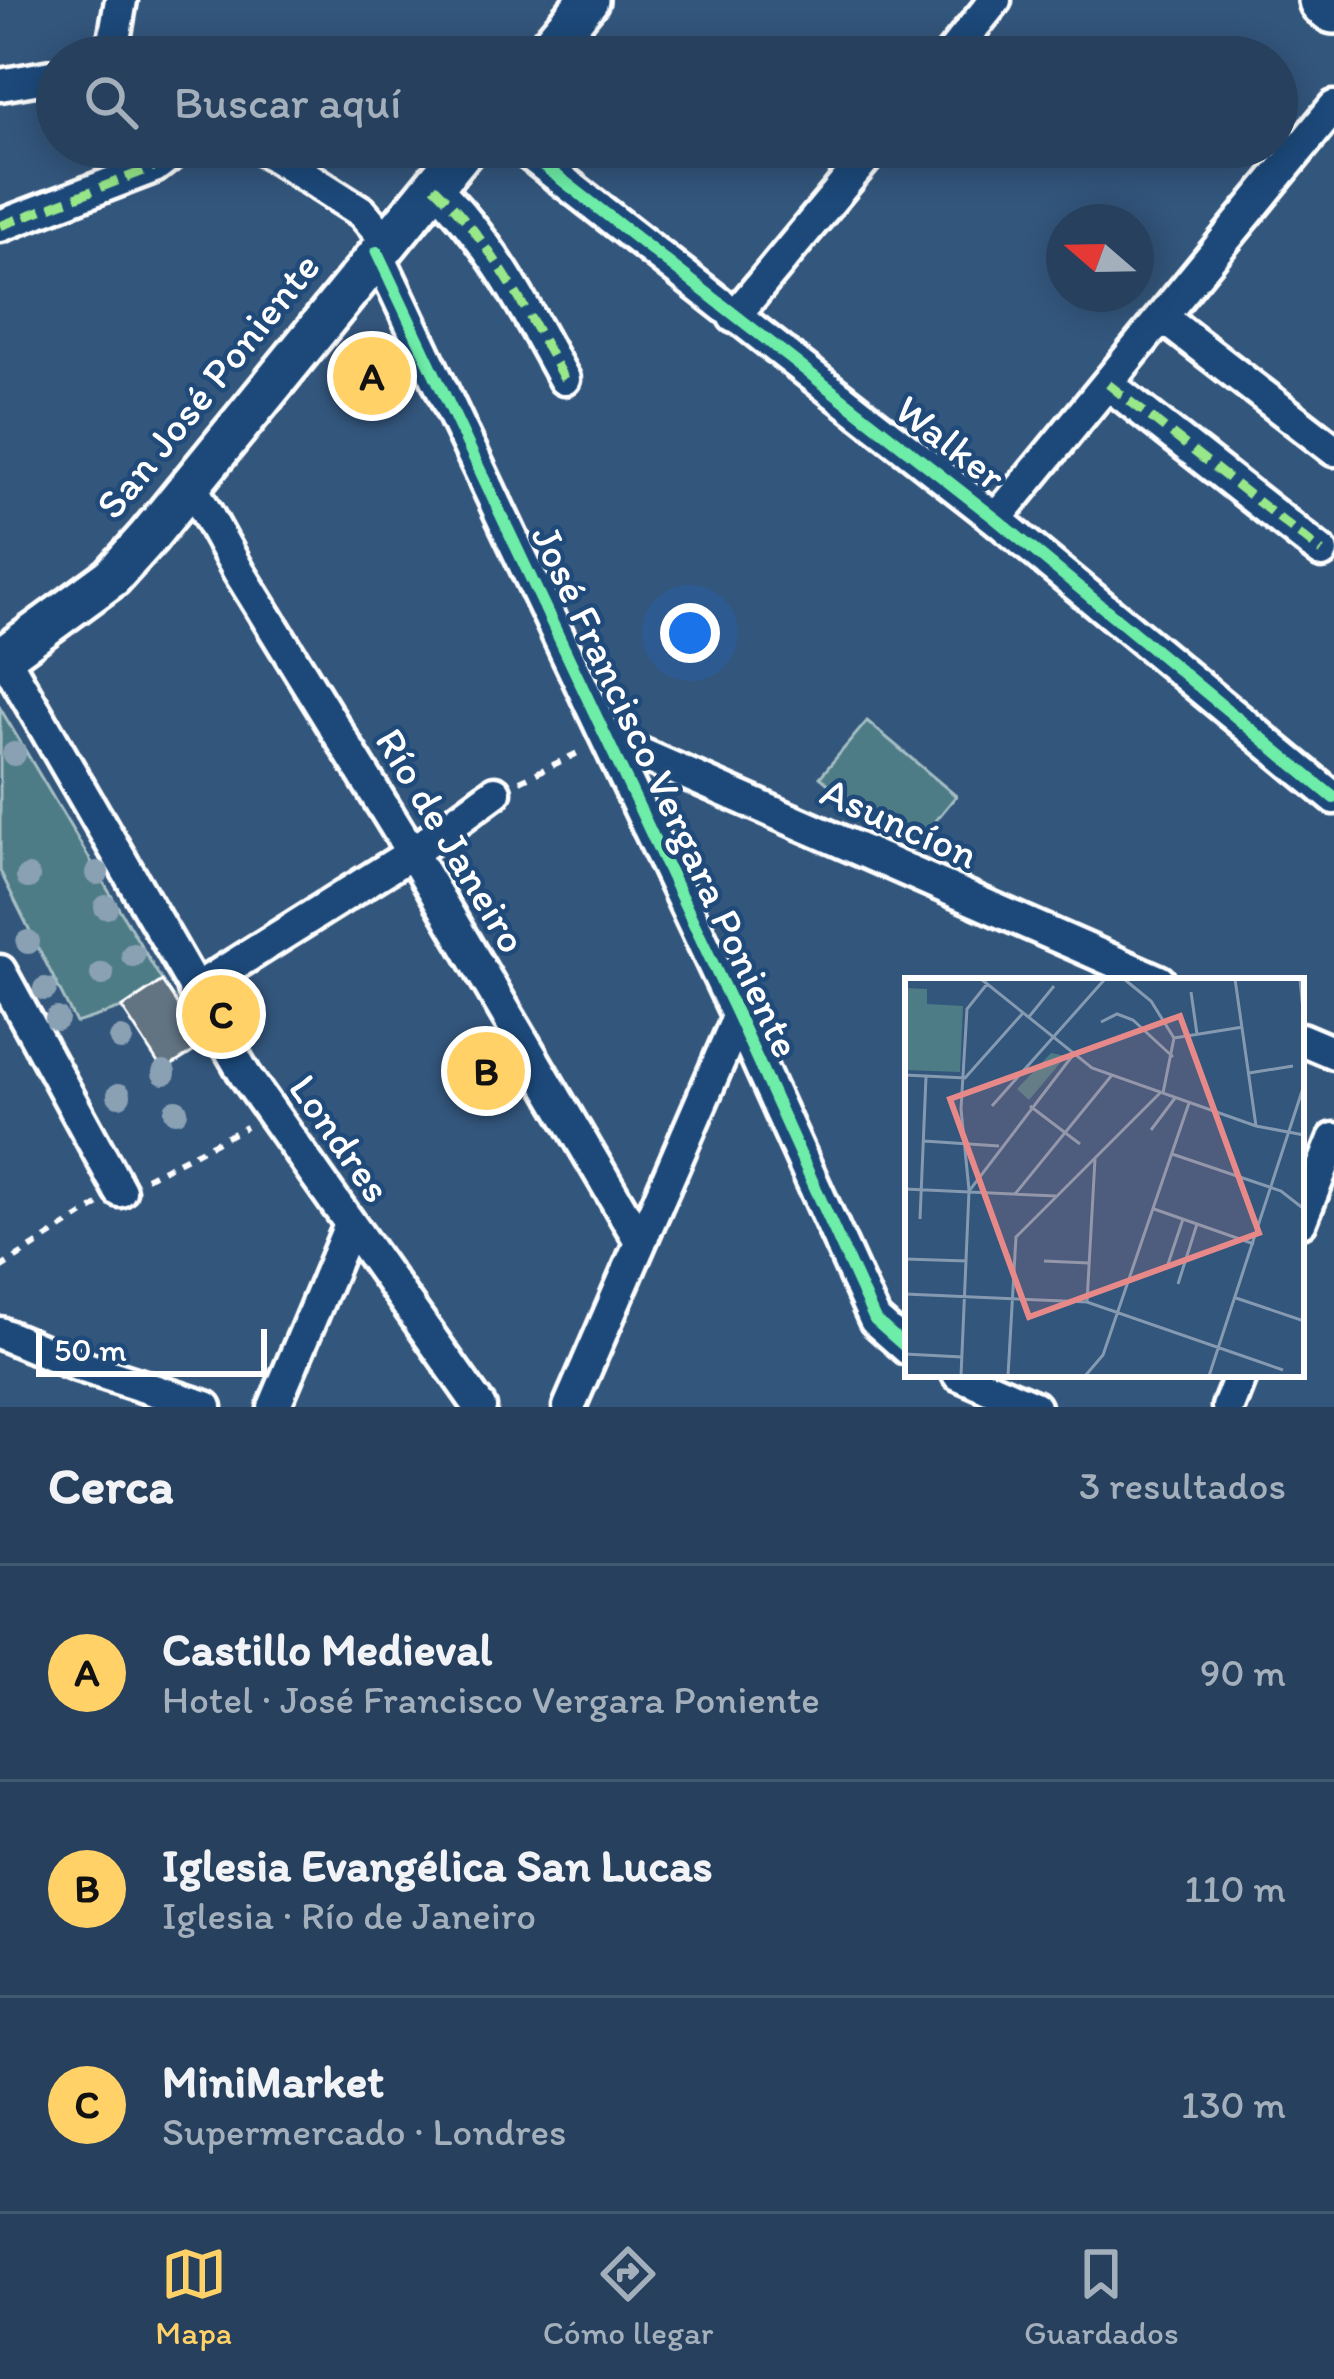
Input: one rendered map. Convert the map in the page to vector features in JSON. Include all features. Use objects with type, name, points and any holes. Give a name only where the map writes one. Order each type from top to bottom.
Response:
[{"type":"main road","points":[[1325,0],[1334,7]]},
{"type":"street","points":[[115,36],[121,0]]},
{"type":"street","points":[[558,36],[588,0]]},
{"type":"street","points":[[966,36],[995,0]]},
{"type":"street","points":[[0,86],[36,79]]},
{"type":"street","points":[[1298,151],[1334,107]]},
{"type":"street","points":[[0,226],[151,168]]},
{"type":"street","points":[[293,168],[362,212],[382,246]]},
{"type":"street","name":"San José Poniente","points":[[2,658],[112,577],[449,168]]},
{"type":"street","name":"Walker","points":[[546,168],[996,519],[1334,798]]},
{"type":"street","points":[[734,317],[857,168]]},
{"type":"street","points":[[996,519],[1284,168]]},
{"type":"street","points":[[434,186],[457,208],[510,280],[564,379]]},
{"type":"street","name":"José Francisco Vergara Poniente","points":[[382,246],[875,1320],[905,1346]]},
{"type":"street","points":[[1162,317],[1334,449]]},
{"type":"street","points":[[1108,384],[1322,552]]},
{"type":"street","name":"Río de Janeiro","points":[[190,483],[640,1241]]},
{"type":"street","name":"Londres","points":[[2,658],[245,1075],[480,1407]]},
{"type":"street","name":"Asuncíon","points":[[607,739],[1152,978]]},
{"type":"street","points":[[194,990],[412,853],[495,792]]},
{"type":"street","points":[[0,971],[120,1190]]},
{"type":"street","points":[[569,1407],[737,1017]]},
{"type":"street","points":[[1304,1040],[1334,1053]]},
{"type":"street","points":[[1304,1214],[1334,1139]]},
{"type":"street","points":[[274,1407],[350,1225]]},
{"type":"street","points":[[0,1334],[206,1407]]},
{"type":"street","points":[[965,1377],[1034,1407]]},
{"type":"street","points":[[1228,1407],[1240,1377]]},
{"type":"path","points":[[495,792],[607,739]]},
{"type":"path","points":[[0,1268],[120,1190],[246,1127],[240,1106]]},
{"type":"green space","points":[[0,708],[162,981],[122,1008],[76,1023],[0,871]]},
{"type":"green space","points":[[867,721],[956,796],[910,852],[820,777]]},
{"type":"building","points":[[162,981],[204,1045],[163,1071],[122,1008]]},
{"type":"marked path","points":[[0,226],[151,168]]},
{"type":"marked path","points":[[434,186],[490,253],[564,379]]},
{"type":"marked path","points":[[1108,384],[1322,552]]},
{"type":"cycle path","points":[[547,168],[996,519],[1334,798]]},
{"type":"cycle path","points":[[377,252],[738,1017],[875,1320],[905,1346]]},
{"type":"place","name":"Castillo Medieval","points":[[372,376]]},
{"type":"place","name":"MiniMarket","points":[[221,1014]]},
{"type":"place","name":"Iglesia Evangélica San Lucas","points":[[486,1071]]}]
